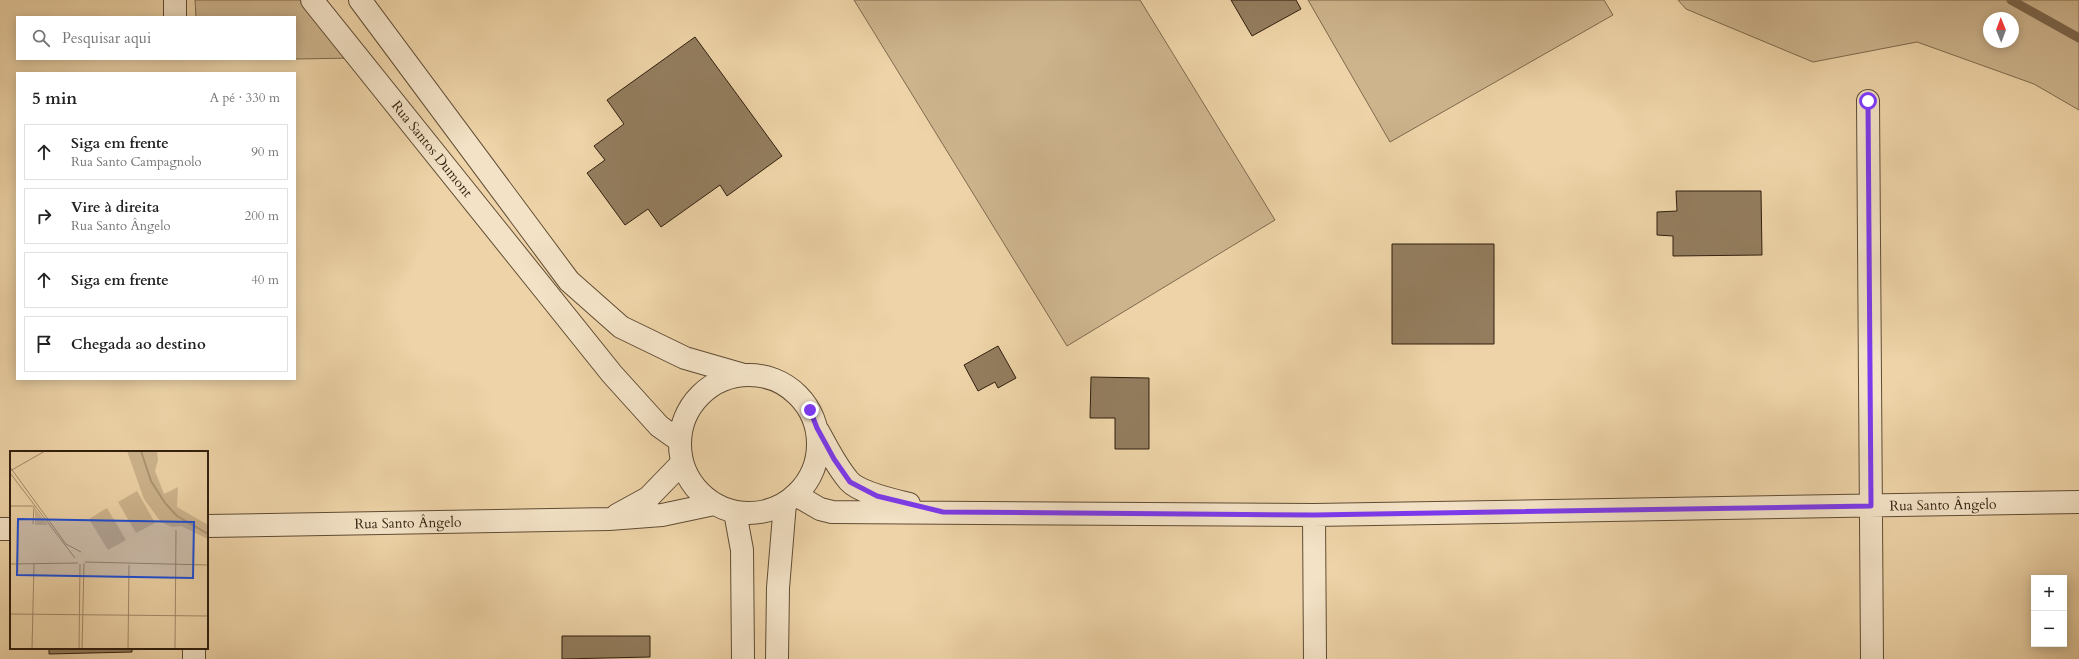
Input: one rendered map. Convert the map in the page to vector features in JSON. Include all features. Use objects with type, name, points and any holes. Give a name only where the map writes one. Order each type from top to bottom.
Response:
[{"type":"street","points":[[175,0],[175,16]]},
{"type":"street","name":"Rua Santos Dumont","points":[[312,0],[553,298],[612,374],[658,426],[680,441]]},
{"type":"street","name":"Rua Santos Dumont","points":[[360,0],[569,281],[621,327],[685,358],[744,374]]},
{"type":"street","points":[[1868,101],[1872,659]]},
{"type":"street","points":[[817,428],[818,452],[811,476],[791,499],[761,512],[735,512],[714,504],[700,493],[689,479],[682,463],[680,441],[684,421],[693,403],[707,389],[724,379],[744,374],[764,376],[782,383],[798,394],[810,410],[817,428],[834,459],[850,482],[877,496],[943,512]]},
{"type":"street","points":[[609,519],[648,498],[682,463]]},
{"type":"street","points":[[791,499],[832,512],[943,512]]},
{"type":"street","points":[[777,659],[778,588],[791,499]]},
{"type":"street","name":"Rua Santo Ângelo","points":[[943,512],[1314,515],[2079,502]]},
{"type":"street","name":"Rua Santo Ângelo","points":[[208,526],[609,519],[662,515],[714,504]]},
{"type":"street","points":[[735,512],[742,550],[743,659]]},
{"type":"street","points":[[1314,515],[1315,659]]},
{"type":"shaded area","points":[[195,0],[309,0],[357,58],[296,59],[296,16],[196,16]]},
{"type":"shaded area","points":[[854,0],[1140,0],[1275,220],[1067,346]]},
{"type":"shaded area","points":[[1308,0],[1604,0],[1613,15],[1390,142]]},
{"type":"shaded area","points":[[1678,0],[2079,0],[2079,110],[2034,84],[1917,42],[1813,62],[1686,9]]},
{"type":"building","points":[[1231,0],[1296,0],[1301,9],[1252,36]]},
{"type":"building","points":[[695,37],[782,156],[727,196],[720,185],[661,227],[648,209],[625,225],[587,173],[605,160],[594,146],[624,124],[607,100]]},
{"type":"building","points":[[1676,191],[1761,191],[1762,255],[1673,256],[1673,236],[1657,235],[1657,212],[1677,211]]},
{"type":"building","points":[[1392,244],[1494,244],[1494,344],[1392,344]]},
{"type":"building","points":[[998,346],[1016,378],[998,388],[995,382],[978,391],[964,365]]},
{"type":"building","points":[[1091,377],[1149,378],[1149,449],[1115,449],[1115,418],[1090,418]]},
{"type":"building","points":[[562,636],[650,636],[650,657],[562,659]]},
{"type":"building","points":[[49,649],[132,649],[132,652],[49,654]]},
{"type":"waterway","points":[[2011,0],[2079,38]]},
{"type":"route","points":[[810,410],[817,428],[834,459],[850,482],[877,496],[943,512],[1314,515],[1871,506],[1868,101]]}]
